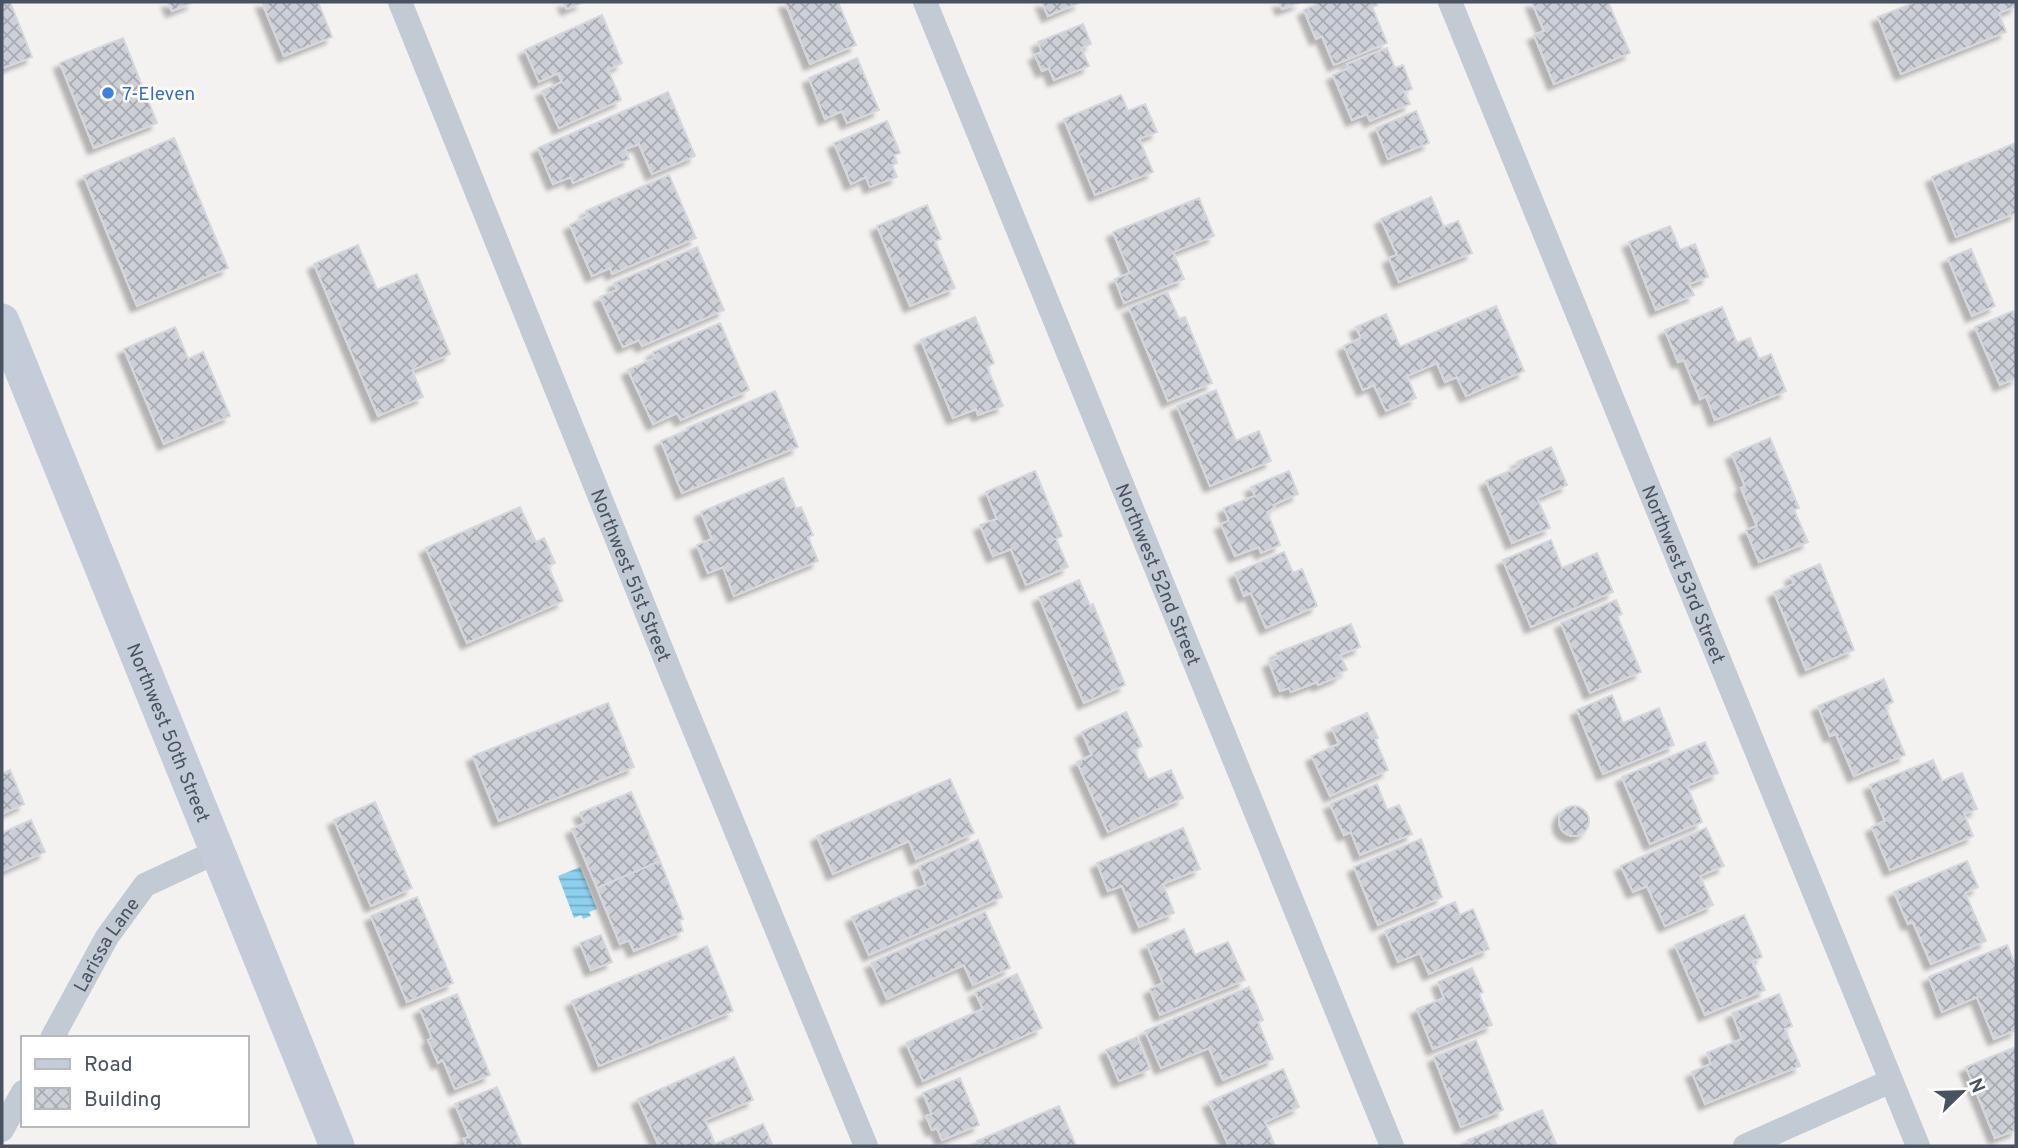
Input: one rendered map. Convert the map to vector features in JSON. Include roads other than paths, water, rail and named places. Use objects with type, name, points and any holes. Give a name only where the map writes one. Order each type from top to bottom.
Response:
[{"type":"main road","name":"Northwest 50th Street","points":[[2,321],[337,1146]]},
{"type":"street","name":"Northwest 51st Street","points":[[400,2],[673,678],[866,1146]]},
{"type":"street","name":"Northwest 52nd Street","points":[[925,2],[1392,1146]]},
{"type":"street","name":"Northwest 53rd Street","points":[[1450,2],[1917,1146]]},
{"type":"street","name":"Larissa Lane","points":[[53,1036],[107,937],[145,885],[216,852]]},
{"type":"street","points":[[1745,1146],[1891,1081]]},
{"type":"street","points":[[2,1130],[21,1096]]},
{"type":"water","points":[[580,867],[597,909],[589,912],[591,916],[583,919],[581,915],[574,918],[558,876]]},
{"type":"place","name":"7-Eleven","points":[[108,93]]}]
